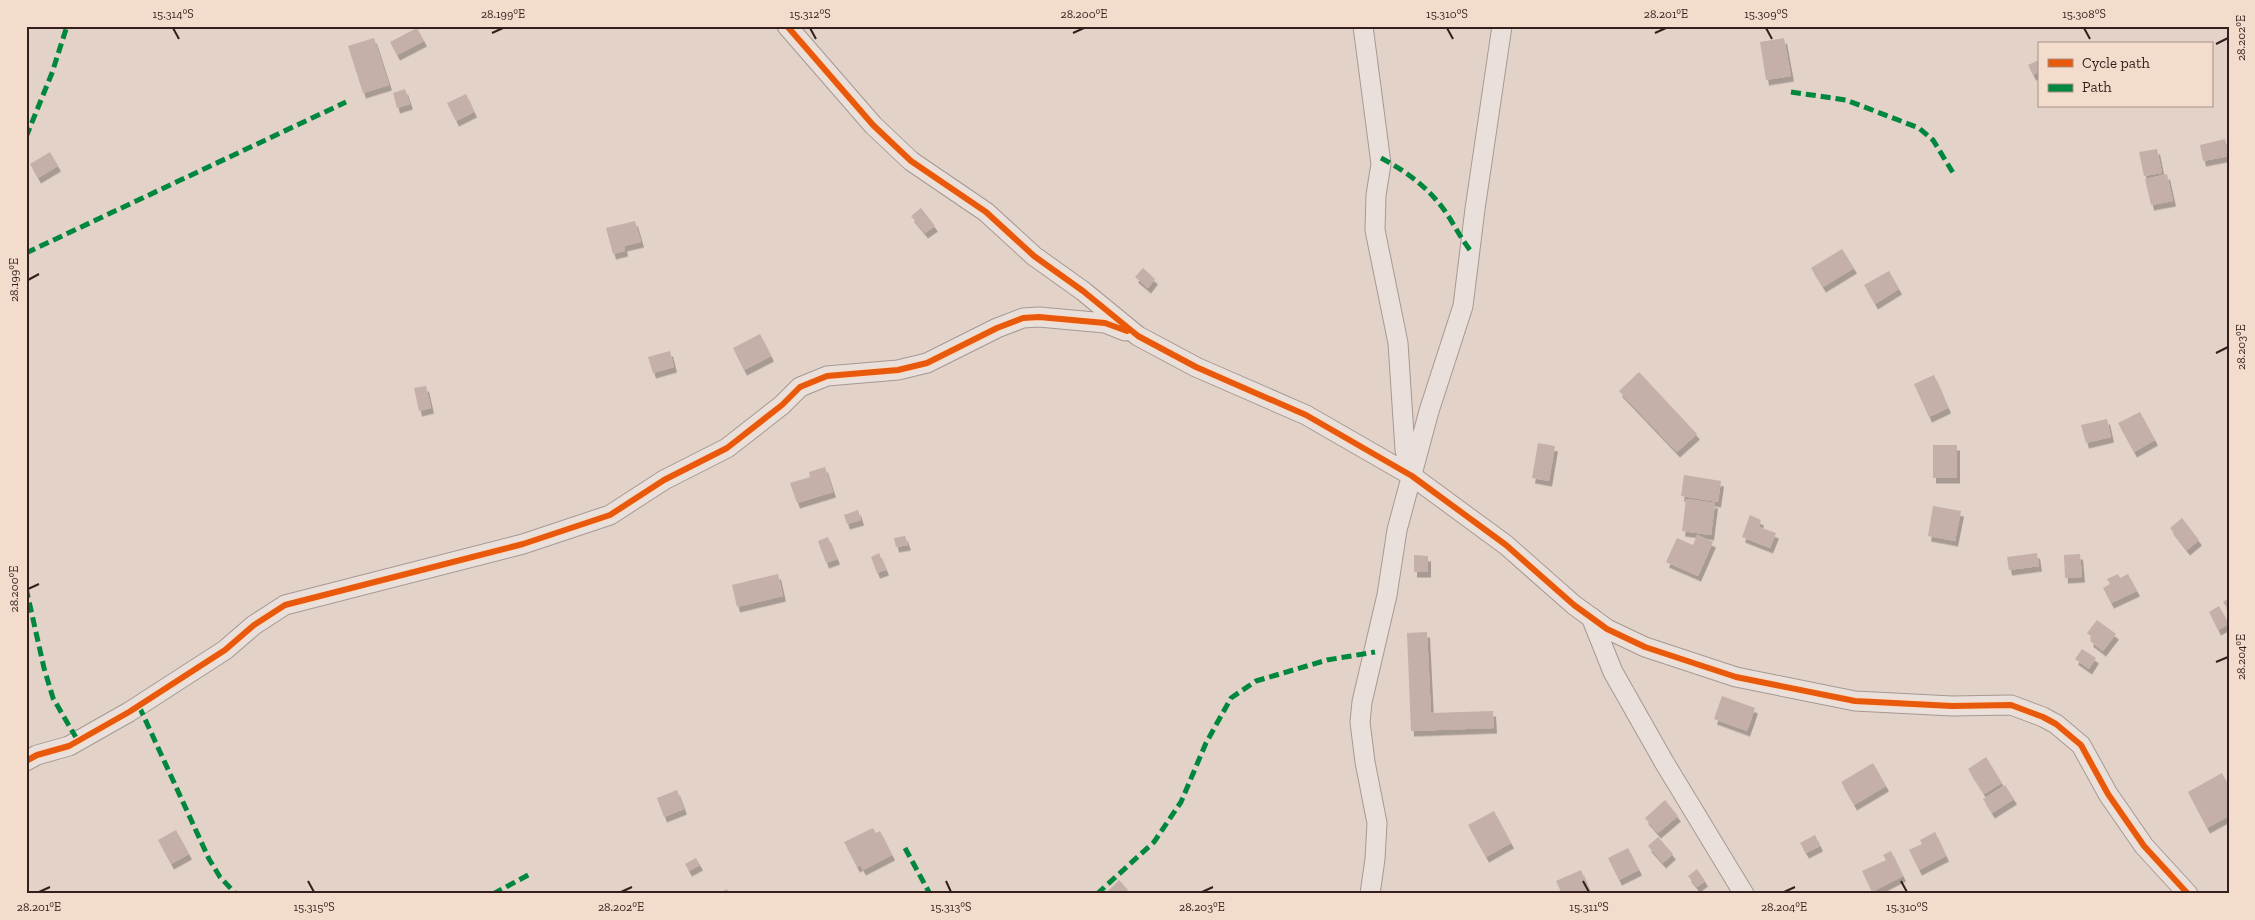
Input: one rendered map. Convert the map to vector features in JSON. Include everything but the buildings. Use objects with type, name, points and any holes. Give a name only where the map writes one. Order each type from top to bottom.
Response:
[{"type":"street","points":[[787,26],[873,125],[911,161],[986,212],[1034,256],[1082,291],[1138,336]]},
{"type":"street","points":[[1363,26],[1381,164],[1376,195],[1375,230],[1398,343],[1405,450],[1412,476]]},
{"type":"street","points":[[1370,894],[1375,859],[1376,823],[1360,722],[1362,702],[1387,595],[1397,530],[1429,411],[1464,306],[1475,209],[1502,26]]},
{"type":"street","points":[[26,761],[37,755],[69,746],[129,712],[225,650],[254,625],[285,605],[523,544],[610,515],[664,480],[727,448],[782,405],[800,387],[827,376],[898,370],[927,363],[997,328],[1023,318],[1039,317],[1105,324],[1138,336],[1196,367],[1306,415],[1412,476],[1506,545],[1574,605],[1607,629],[1645,648],[1736,677],[1855,701],[1952,706],[2011,705],[2056,724],[2081,745],[2108,794],[2144,846],[2188,894]]},
{"type":"street","points":[[1591,617],[1613,672],[1664,762],[1744,894]]},
{"type":"marked path","points":[[26,137],[52,73],[67,26]]},
{"type":"marked path","points":[[1791,92],[1846,100],[1919,128],[1933,140],[1955,176]]},
{"type":"marked path","points":[[26,253],[346,102]]},
{"type":"marked path","points":[[1381,158],[1406,173],[1429,192],[1446,212],[1470,250]]},
{"type":"marked path","points":[[26,588],[44,668],[53,698],[78,741]]},
{"type":"marked path","points":[[1097,894],[1154,842],[1181,802],[1206,743],[1231,698],[1256,681],[1327,660],[1375,652]]},
{"type":"marked path","points":[[139,706],[209,859],[220,877],[236,894]]},
{"type":"marked path","points":[[905,848],[930,894]]},
{"type":"marked path","points":[[493,894],[530,874]]},
{"type":"cycle path","points":[[787,26],[873,125],[911,161],[986,212],[1034,256],[1083,291],[1138,336],[1196,367],[1306,415],[1412,476],[1506,545],[1574,605],[1607,629],[1645,647],[1736,677],[1855,701],[1952,706],[2011,705],[2043,717],[2056,724],[2081,745],[2108,794],[2144,846],[2188,894]]},
{"type":"cycle path","points":[[26,761],[37,755],[69,746],[129,712],[225,650],[254,625],[285,605],[523,544],[610,515],[664,480],[727,448],[782,405],[800,387],[827,376],[898,370],[927,363],[997,328],[1023,318],[1039,317],[1105,323],[1127,331]]}]
